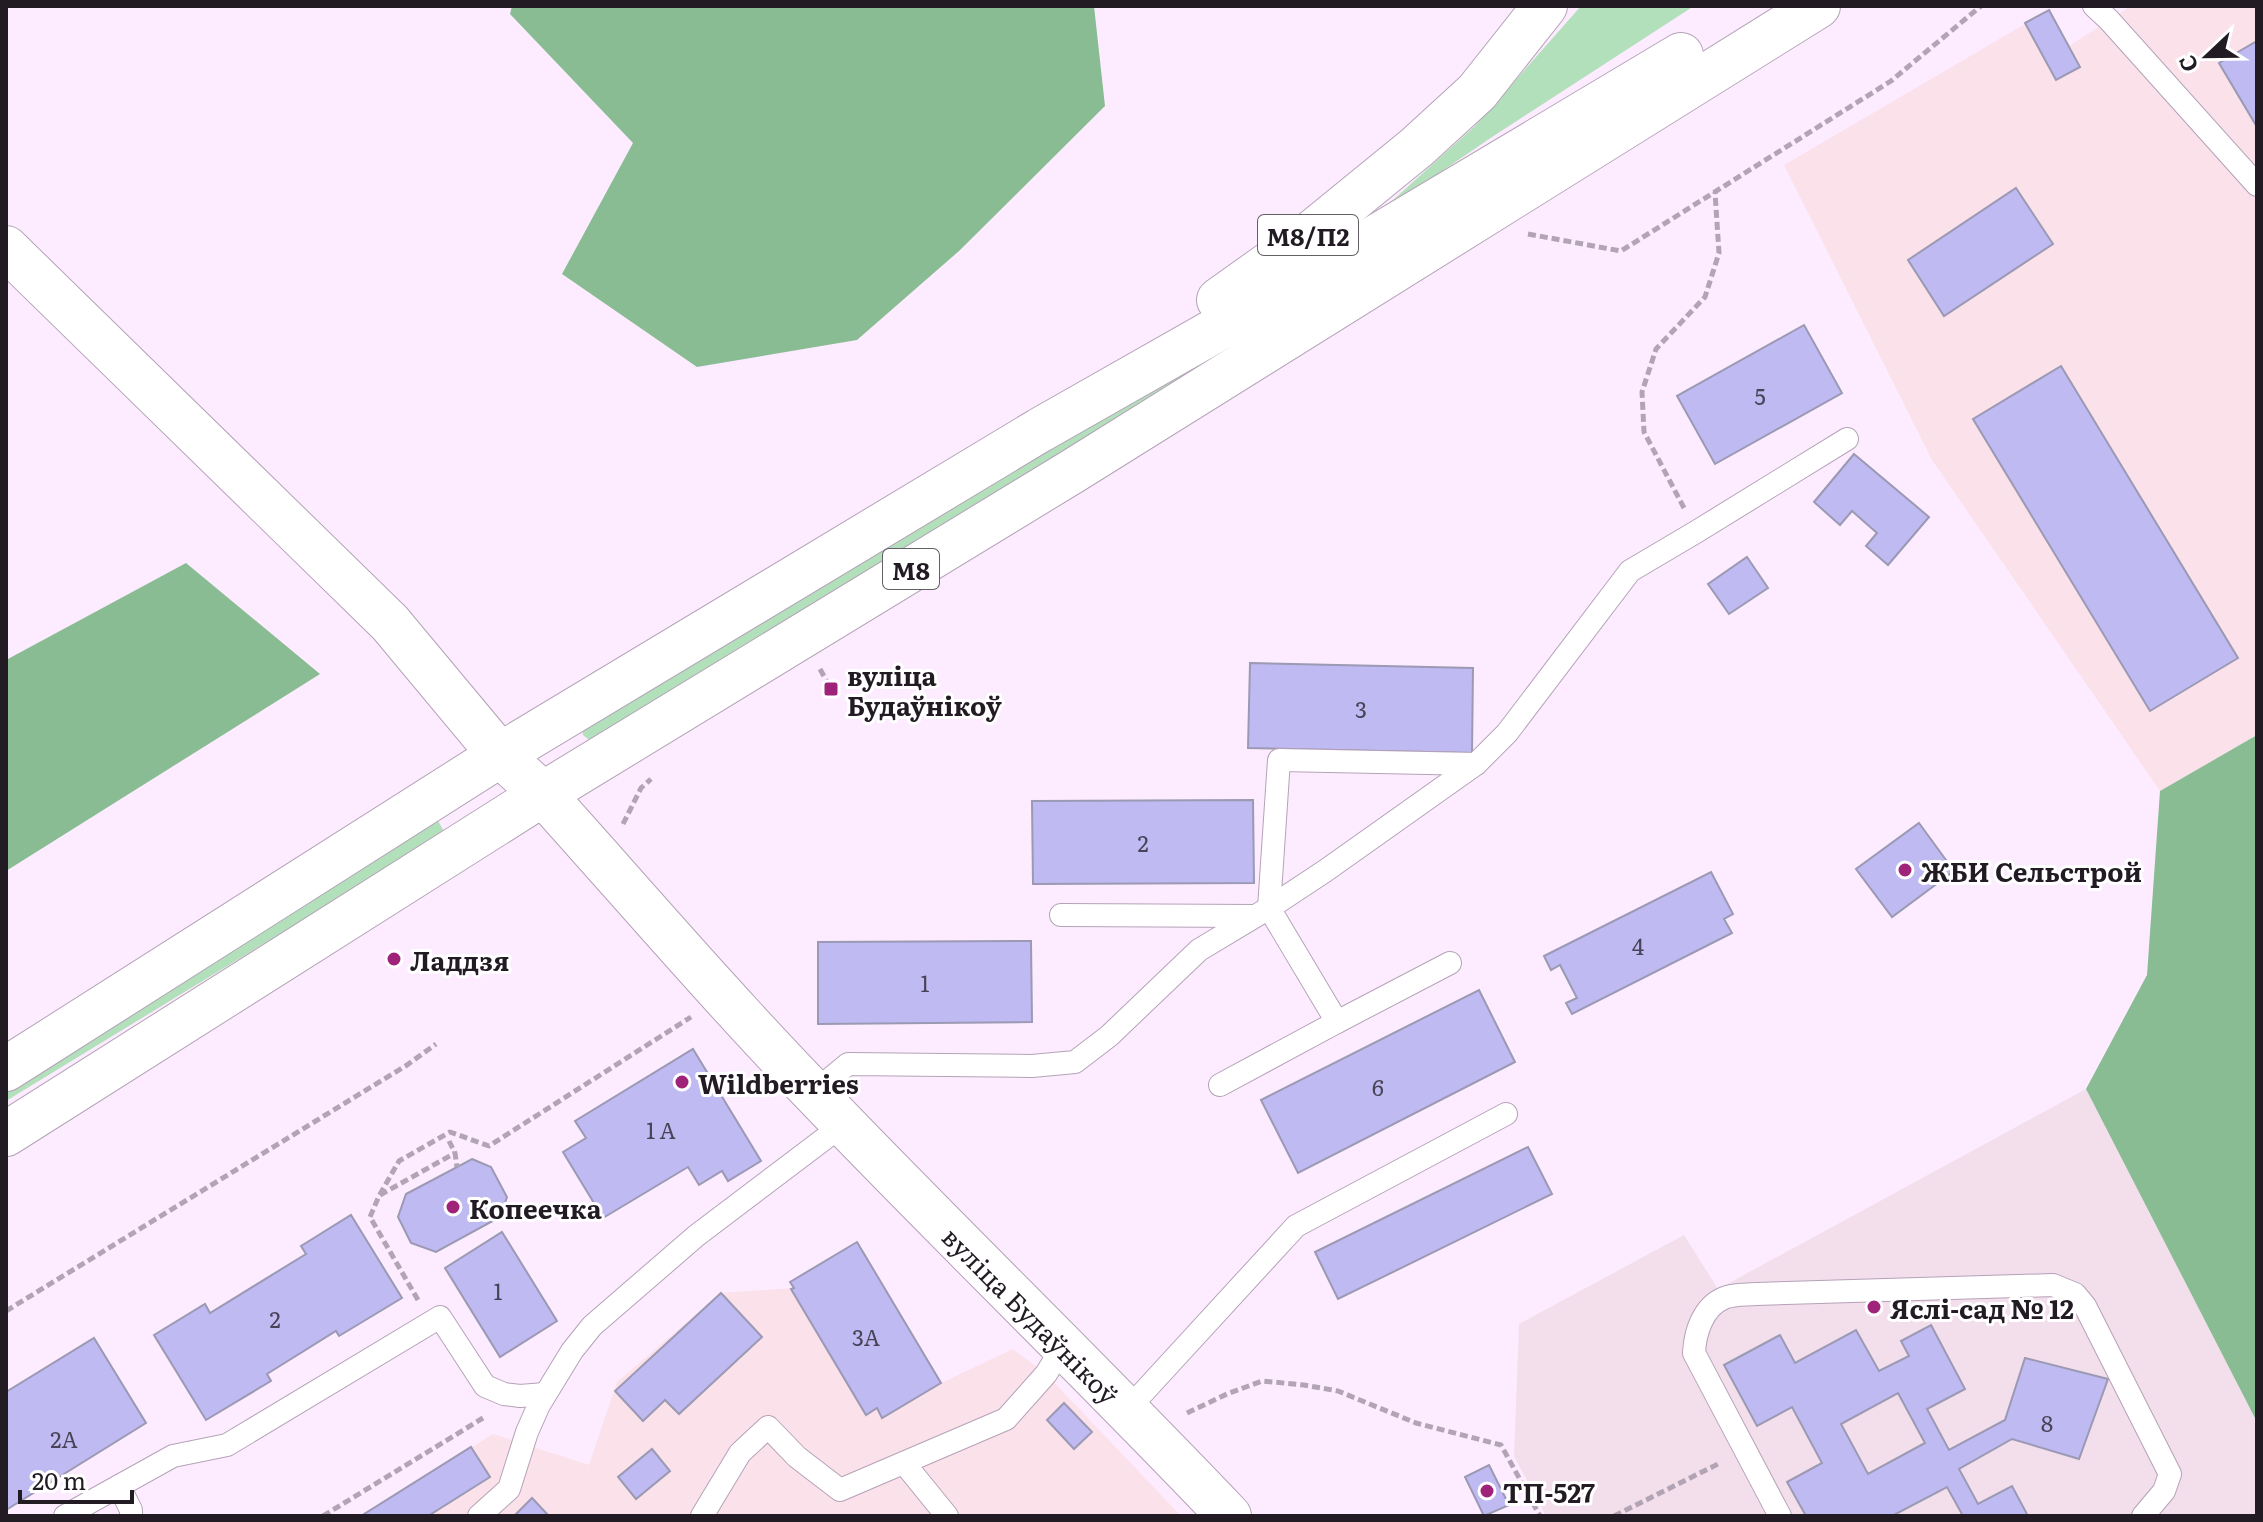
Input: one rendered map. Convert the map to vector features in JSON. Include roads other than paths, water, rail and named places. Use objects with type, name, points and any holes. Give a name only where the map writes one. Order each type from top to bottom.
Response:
[{"type":"main road","name":"М8/П2","points":[[1040,430],[1303,240],[1417,147],[1477,92],[1545,6]]},
{"type":"main road","name":"М8","points":[[6,1069],[500,755],[1040,430],[1304,280],[1761,6]]},
{"type":"main road","name":"М8","points":[[6,1134],[543,794],[1073,471],[1818,6]]},
{"type":"main road","name":"вуліца Будаўнікоў","points":[[6,248],[390,623],[500,755],[543,794],[813,1093],[1064,1345],[1134,1403],[1229,1516]]},
{"type":"lane","points":[[2094,6],[2257,185]]},
{"type":"lane","points":[[813,1093],[848,1064],[1032,1066],[1075,1062],[1109,1036],[1199,950],[1262,912],[1476,764],[1507,733],[1630,571],[1847,439]]},
{"type":"lane","points":[[1337,1022],[1262,912],[1279,760],[1476,764]]},
{"type":"lane","points":[[1061,915],[1262,912]]},
{"type":"lane","points":[[1220,1085],[1450,963]]},
{"type":"lane","points":[[1134,1403],[1296,1226],[1506,1114]]},
{"type":"lane","points":[[479,1516],[509,1489],[527,1432],[545,1394],[592,1326],[696,1236],[844,1124]]},
{"type":"lane","points":[[1780,1516],[1694,1353],[1699,1326],[1712,1305],[1726,1296],[2053,1285],[2075,1294],[2085,1306],[2170,1474],[2164,1491],[2143,1516]]},
{"type":"lane","points":[[65,1516],[173,1456],[227,1445],[440,1317],[485,1386],[504,1394],[545,1394]]},
{"type":"lane","points":[[702,1516],[740,1453],[768,1427],[797,1457],[840,1490],[1006,1419],[1046,1374],[1064,1345]]},
{"type":"lane","points":[[904,1463],[947,1516]]},
{"type":"lane","points":[[119,1486],[131,1516]]},
{"type":"place","name":"вуліца Будаўнікоў","points":[[831,689]]},
{"type":"place","name":"ЖБИ Сельстрой","points":[[1905,870]]},
{"type":"place","name":"Ладдзя","points":[[394,959]]},
{"type":"place","name":"Wildberries","points":[[682,1082]]},
{"type":"place","name":"Копеечка","points":[[453,1207]]},
{"type":"place","name":"Яслі-сад № 12","points":[[1874,1307]]},
{"type":"place","name":"ТП-527","points":[[1487,1491]]}]
